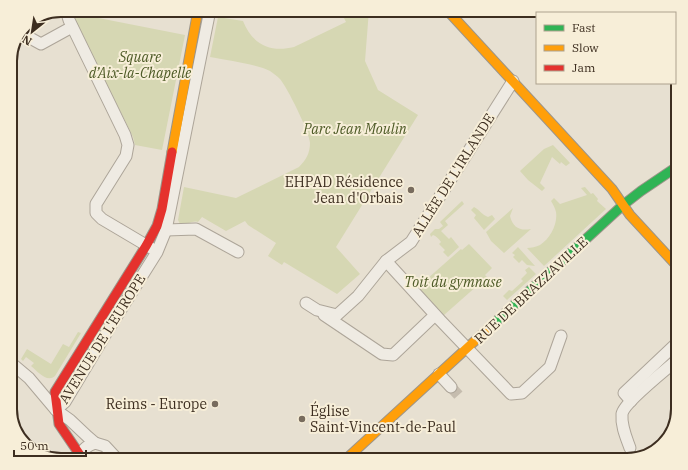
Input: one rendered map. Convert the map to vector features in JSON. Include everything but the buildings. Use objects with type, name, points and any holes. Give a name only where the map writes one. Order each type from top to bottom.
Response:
[{"type":"street","points":[[68,17],[125,135],[128,145],[126,156],[96,204],[96,213],[102,219],[157,252]]},
{"type":"street","name":"AVENUE DE L'EUROPE","points":[[56,410],[65,402],[157,252],[166,230],[192,74],[197,17]]},
{"type":"street","name":"AVENUE DE L'EUROPE","points":[[56,410],[54,392],[157,226],[192,74],[208,17]]},
{"type":"street","points":[[454,17],[612,189],[630,215],[671,259]]},
{"type":"street","points":[[26,35],[41,44],[72,27]]},
{"type":"street","name":"ALLÉE DE L'IRLANDE","points":[[317,310],[337,315],[358,296],[386,261],[411,242],[513,81]]},
{"type":"street","name":"RUE DE BRAZZAVILLE","points":[[353,453],[623,205],[671,171]]},
{"type":"street","points":[[166,230],[196,229],[238,252]]},
{"type":"street","points":[[386,261],[435,315],[511,394],[522,393],[550,367],[561,336]]},
{"type":"street","points":[[306,303],[382,354],[394,355],[435,315]]},
{"type":"street","points":[[631,401],[624,393],[671,349]]},
{"type":"street","points":[[630,448],[623,429],[622,413],[631,401],[671,365]]},
{"type":"street","points":[[17,368],[29,378],[56,410],[70,420],[88,437],[105,446],[111,453]]},
{"type":"street","points":[[439,374],[451,388]]},
{"type":"street","points":[[56,410],[59,424],[77,453]]},
{"type":"street","points":[[82,453],[84,448],[95,442]]},
{"type":"green space","name":"Square d’Aix-la-Chapelle","points":[[74,17],[93,17],[185,35],[162,150],[135,145],[133,137]]},
{"type":"green space","name":"Parc Jean Moulin","points":[[218,17],[243,21],[251,36],[257,41],[263,45],[277,49],[294,47],[346,22],[344,17],[368,17],[365,61],[378,90],[418,115],[336,247],[360,274],[337,294],[284,262],[282,265],[268,256],[276,243],[248,225],[245,221],[226,231],[202,217],[198,222],[185,224],[180,224],[178,220],[184,187],[236,198],[299,167],[306,159],[309,150],[309,138],[298,110],[279,78],[270,71],[257,66],[210,57]]},
{"type":"green space","points":[[553,145],[570,163],[566,166],[561,162],[560,164],[552,157],[540,183],[545,188],[542,191],[528,180],[520,171],[544,149]]},
{"type":"green space","points":[[585,187],[591,194],[593,193],[598,199],[597,201],[606,209],[544,266],[527,248],[540,245],[550,235],[556,221],[556,212],[551,201],[554,198],[560,204],[587,195],[581,188]]},
{"type":"green space","points":[[462,201],[464,204],[445,221],[448,225],[441,231],[449,239],[451,237],[459,247],[448,257],[443,252],[445,250],[439,244],[441,242],[434,235],[431,237],[430,234],[435,229],[439,229],[443,226],[440,222]]},
{"type":"green space","points":[[474,207],[488,217],[492,215],[495,219],[484,230],[474,218],[476,215],[471,210]]},
{"type":"green space","points":[[513,208],[510,216],[515,226],[524,230],[531,229],[504,253],[491,241],[486,232]]},
{"type":"green space","name":"Toit du gymnase","points":[[469,244],[492,268],[485,275],[487,277],[444,315],[418,287],[461,249],[462,250]]},
{"type":"green space","points":[[518,247],[535,266],[527,265],[522,260],[519,263],[513,257],[515,255],[512,253]]},
{"type":"green space","points":[[529,267],[536,274],[507,300],[503,296],[509,290],[512,291],[523,281],[521,279],[527,273],[525,270]]},
{"type":"green space","points":[[78,332],[81,333],[55,376],[52,378],[40,374],[31,366],[34,363],[26,357],[23,361],[21,359],[27,349],[51,364],[63,344],[69,347]]},
{"type":"tunnel","points":[[451,387],[461,398]]},
{"type":"traffic: fast","points":[[490,327],[623,205],[671,171]]},
{"type":"traffic: slow","points":[[172,152],[197,17]]},
{"type":"traffic: slow","points":[[453,17],[612,189],[630,215],[671,259]]},
{"type":"traffic: slow","points":[[353,453],[490,327]]},
{"type":"traffic: jam","points":[[79,453],[59,424],[55,392],[157,226],[162,209],[172,152]]},
{"type":"place","name":"EHPAD Résidence Jean d'Orbais","points":[[411,190]]},
{"type":"place","name":"Reims - Europe","points":[[215,404]]},
{"type":"place","name":"Église Saint-Vincent-de-Paul","points":[[302,419]]}]
